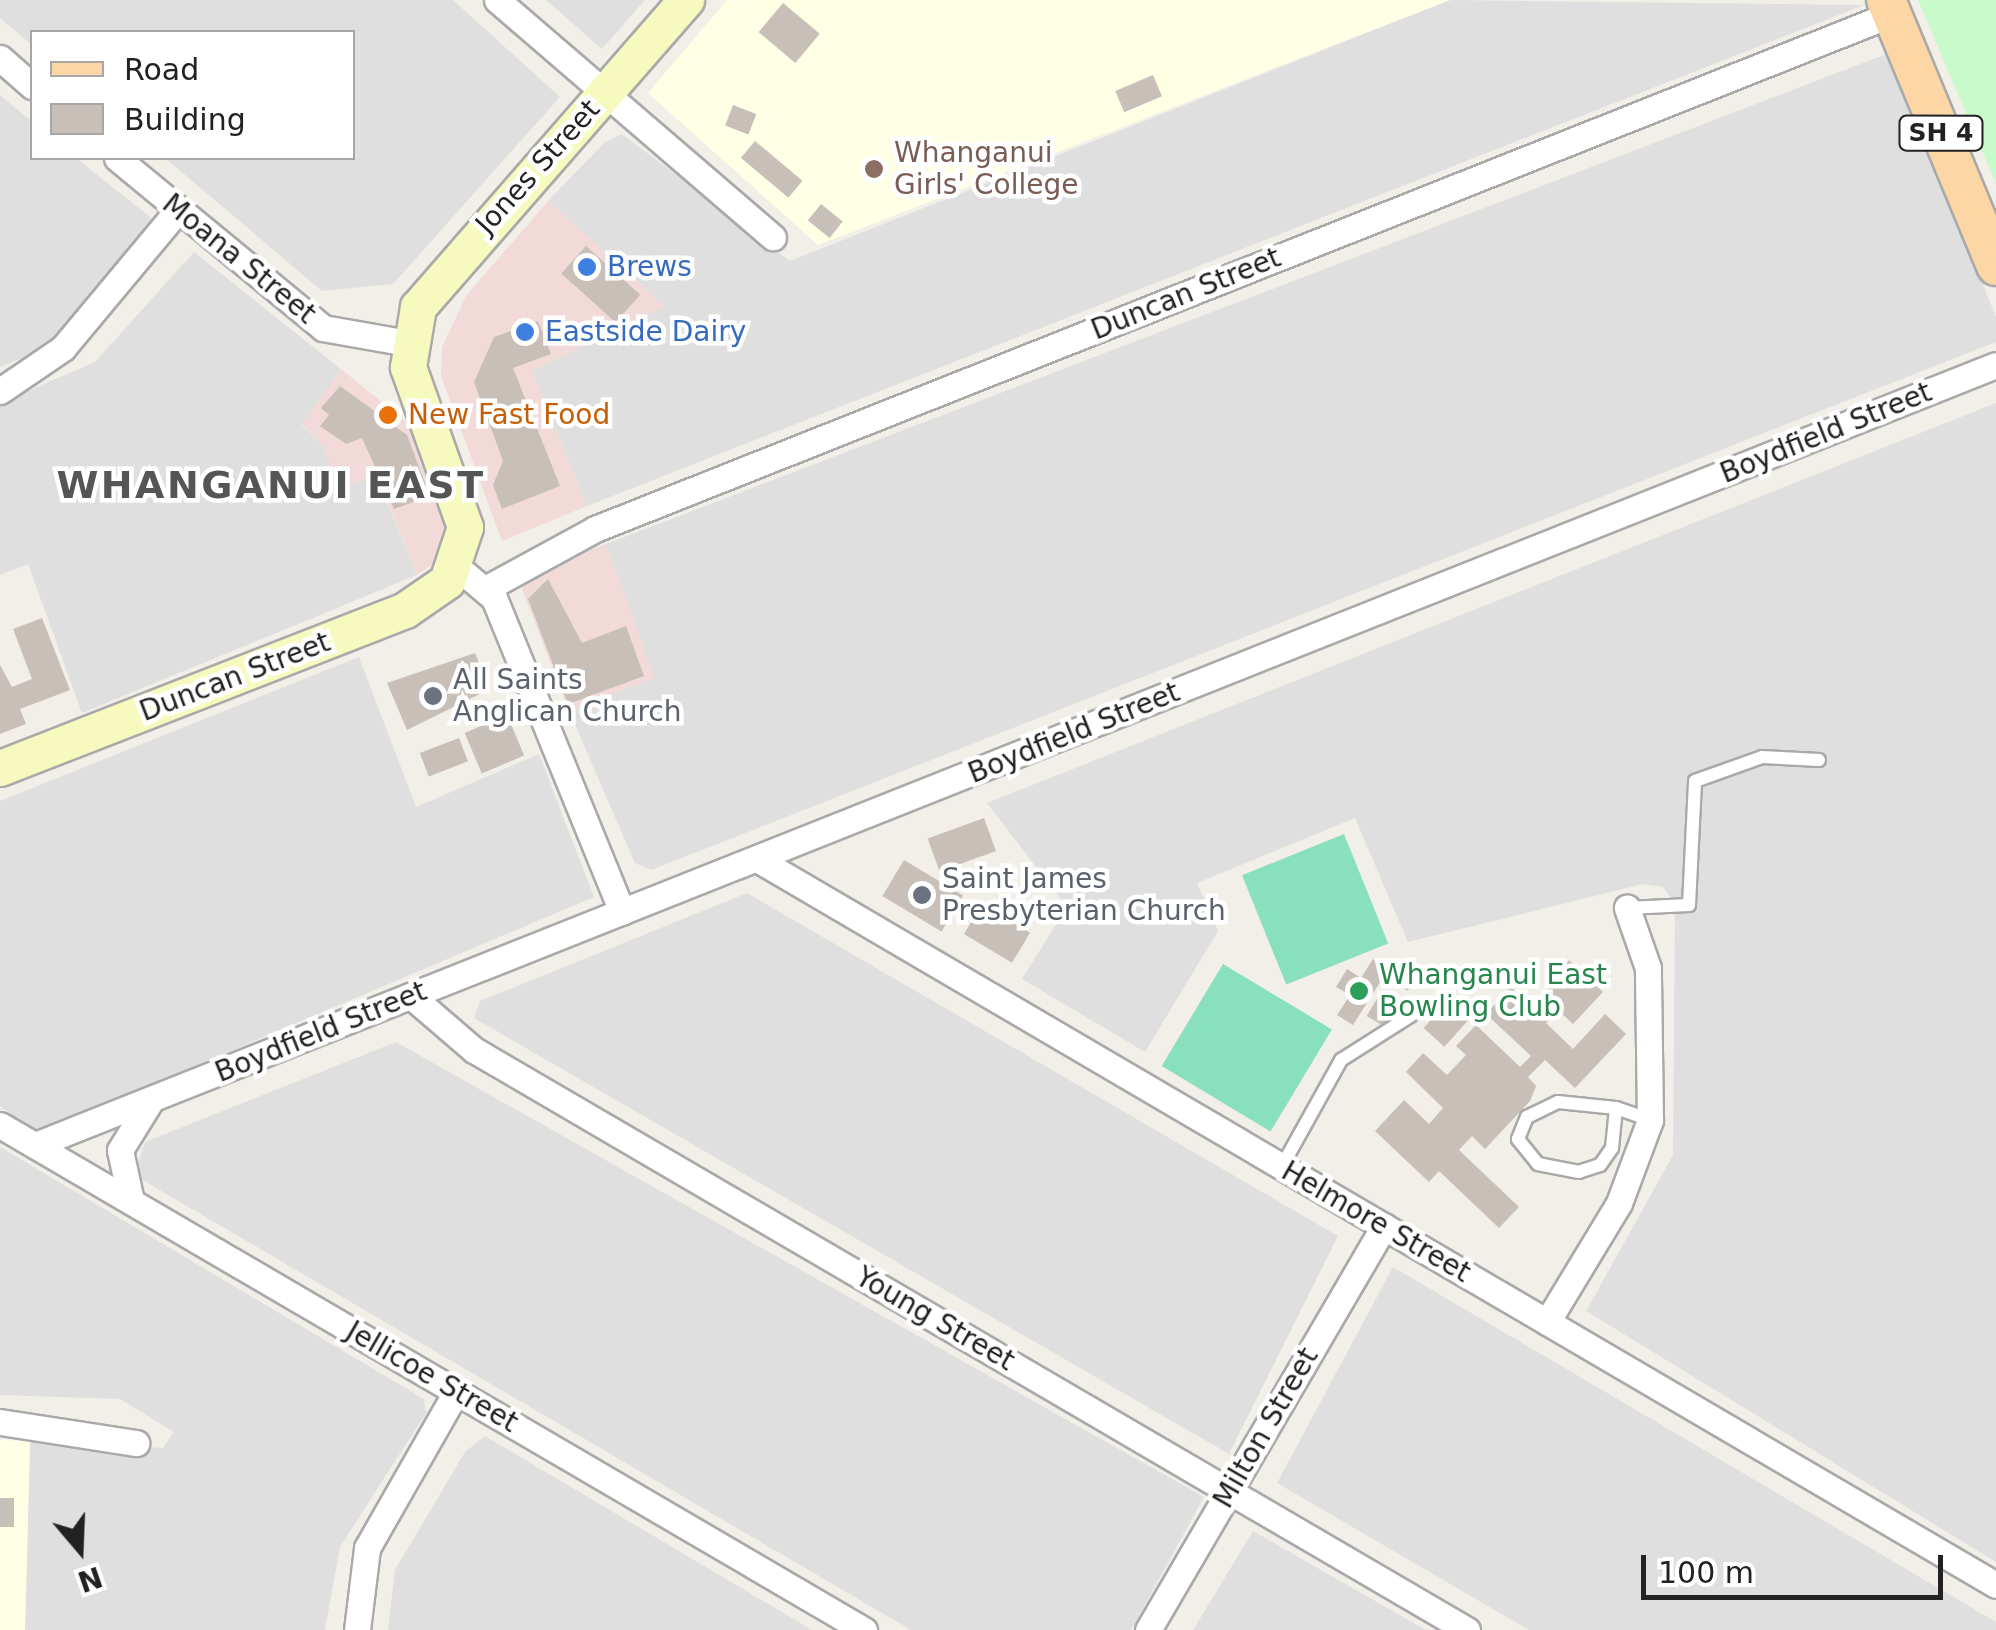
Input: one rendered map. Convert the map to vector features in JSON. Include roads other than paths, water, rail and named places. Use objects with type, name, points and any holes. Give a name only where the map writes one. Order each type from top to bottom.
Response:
[{"type":"main road","name":"Jones Street","points":[[408,344],[432,285],[686,0]]},
{"type":"main road","name":"SH 4","points":[[1889,7],[1996,266]]},
{"type":"main road","points":[[408,344],[414,389],[462,512],[457,567]]},
{"type":"main road","name":"Duncan Street","points":[[0,768],[406,610],[436,592],[457,567]]},
{"type":"street","points":[[497,0],[773,237]]},
{"type":"street","name":"Duncan Street","points":[[487,588],[614,522],[1889,7]]},
{"type":"street","points":[[0,58],[30,84]]},
{"type":"street","name":"Moana Street","points":[[118,160],[323,328],[408,344]]},
{"type":"street","points":[[0,391],[63,348],[178,210]]},
{"type":"street","name":"Boydfield Street","points":[[36,1145],[1996,365]]},
{"type":"street","points":[[457,567],[487,588],[622,912]]},
{"type":"street","name":"Helmore Street","points":[[756,859],[1996,1584]]},
{"type":"street","points":[[1547,1322],[1619,1204],[1650,1120],[1648,968],[1627,908]]},
{"type":"street","name":"Young Street","points":[[411,996],[474,1050],[1466,1630]]},
{"type":"street","points":[[131,1201],[120,1150],[152,1100]]},
{"type":"street","name":"Jellicoe Street","points":[[0,1124],[864,1630]]},
{"type":"street","name":"Milton Street","points":[[1148,1630],[1384,1226]]},
{"type":"street","points":[[357,1630],[367,1548],[456,1392]]},
{"type":"street","points":[[0,1422],[136,1443]]},
{"type":"lane","points":[[1627,908],[1689,906],[1695,781],[1762,757],[1819,760]]},
{"type":"lane","points":[[1282,1168],[1341,1060],[1412,1014]]},
{"type":"lane","points":[[1616,1108],[1612,1148],[1600,1165],[1579,1172],[1538,1164],[1518,1139],[1527,1118],[1558,1102],[1616,1108],[1650,1120]]},
{"type":"place","name":"Whanganui Girls' College","points":[[874,169]]},
{"type":"place","name":"Brews","points":[[587,267]]},
{"type":"place","name":"Eastside Dairy","points":[[525,332]]},
{"type":"place","name":"New Fast Food","points":[[388,415]]},
{"type":"place","name":"All Saints Anglican Church","points":[[433,696]]},
{"type":"place","name":"Saint James Presbyterian Church","points":[[922,895]]},
{"type":"place","name":"Whanganui East Bowling Club","points":[[1359,991]]},
{"type":"district","name":"WHANGANUI EAST","points":[[271,486]]}]
